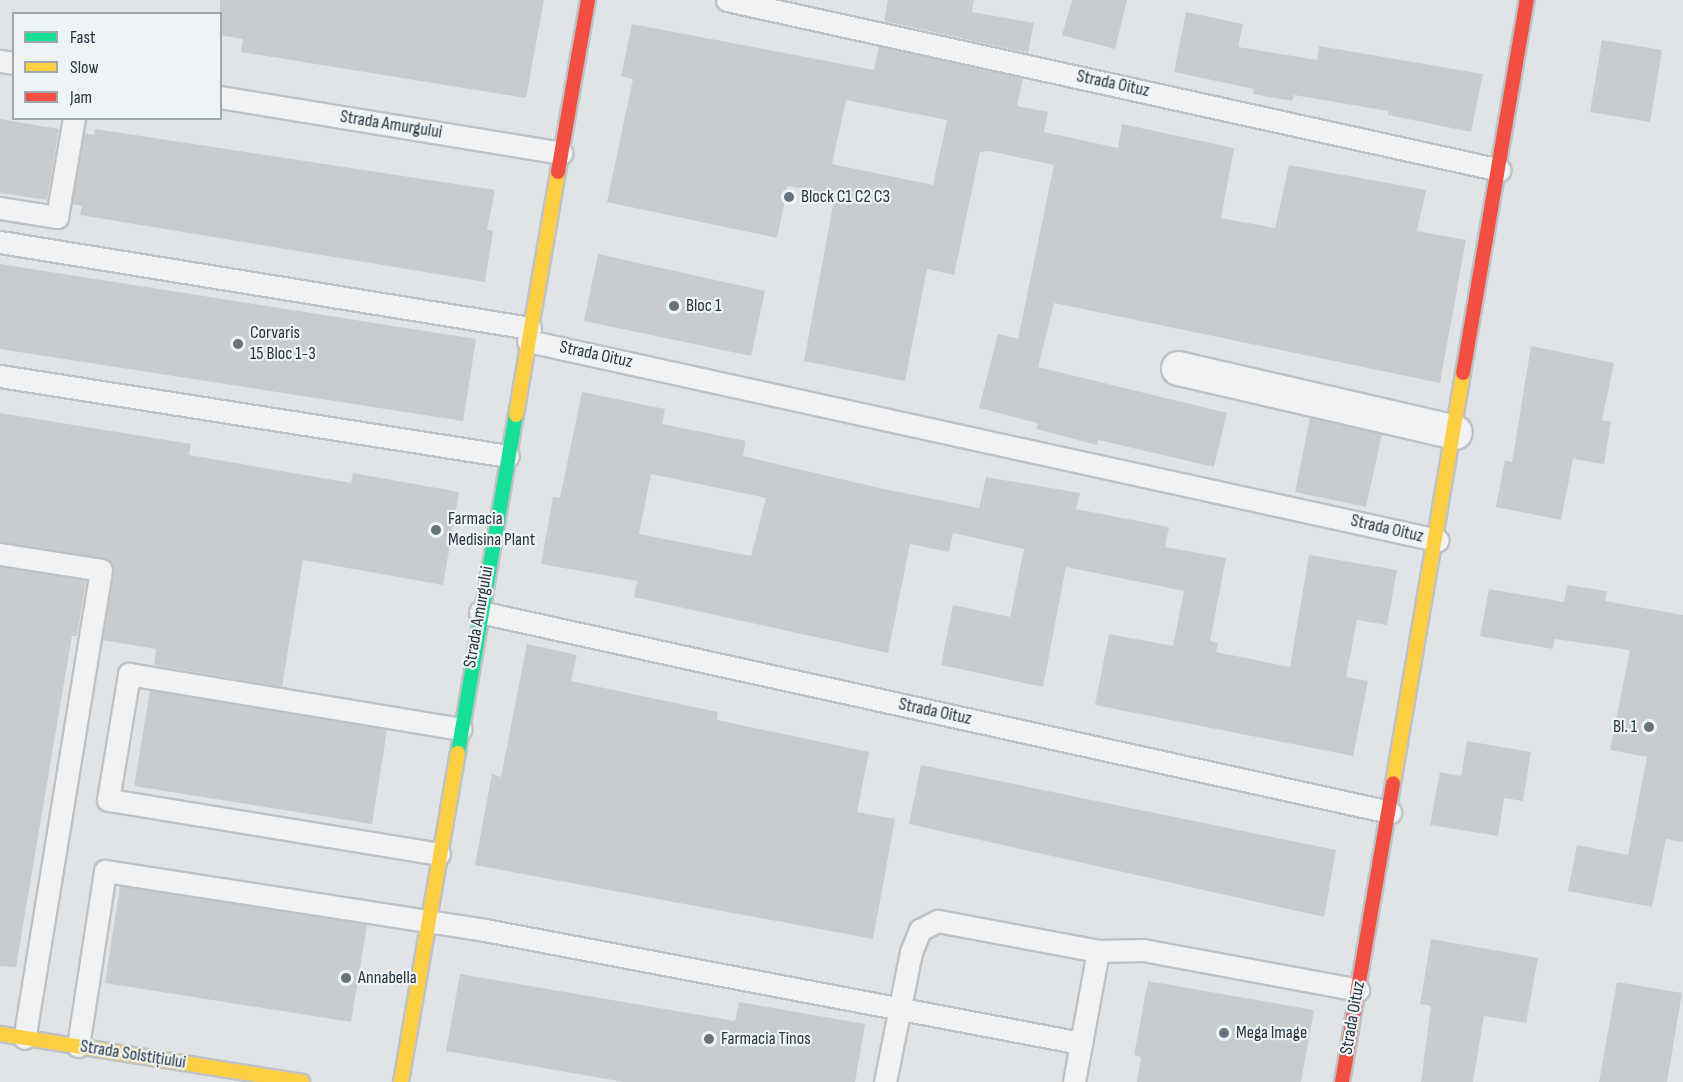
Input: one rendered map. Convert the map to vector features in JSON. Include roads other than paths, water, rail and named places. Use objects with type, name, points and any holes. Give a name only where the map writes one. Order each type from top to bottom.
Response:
[{"type":"street","name":"Strada Amurgului","points":[[401,1082],[480,612],[588,0]]},
{"type":"street","name":"Strada Oituz","points":[[1342,1082],[1437,540],[1527,0]]},
{"type":"street","points":[[1179,368],[1455,432]]},
{"type":"street","name":"Strada Solstițiului","points":[[0,1034],[302,1082]]},
{"type":"lane","name":"Strada Oituz","points":[[727,0],[1500,170]]},
{"type":"lane","name":"Strada Amurgului","points":[[222,97],[561,153]]},
{"type":"lane","points":[[0,208],[57,217],[74,120]]},
{"type":"lane","name":"Strada Oituz","points":[[0,242],[529,334],[1437,540]]},
{"type":"lane","points":[[0,376],[508,456]]},
{"type":"lane","points":[[0,554],[101,570],[24,1038]]},
{"type":"lane","name":"Strada Oituz","points":[[480,612],[1390,812]]},
{"type":"lane","points":[[439,854],[108,800],[129,674],[460,729]]},
{"type":"lane","points":[[78,1047],[105,871],[428,920],[1081,1043]]},
{"type":"lane","points":[[885,1082],[911,952],[920,930],[938,921],[1098,951],[1143,950],[1358,990]]},
{"type":"lane","points":[[1074,1082],[1098,951]]},
{"type":"place","name":"Block C1 C2 C3","points":[[789,197]]},
{"type":"place","name":"Bloc 1","points":[[674,306]]},
{"type":"place","name":"Corvaris 15 Bloc 1-3","points":[[238,344]]},
{"type":"place","name":"Farmacia Medisina Plant","points":[[436,530]]},
{"type":"place","name":"Bl. 1","points":[[1649,727]]},
{"type":"place","name":"Annabella","points":[[346,978]]},
{"type":"place","name":"Mega Image","points":[[1224,1033]]},
{"type":"place","name":"Farmacia Tinos","points":[[709,1039]]}]
